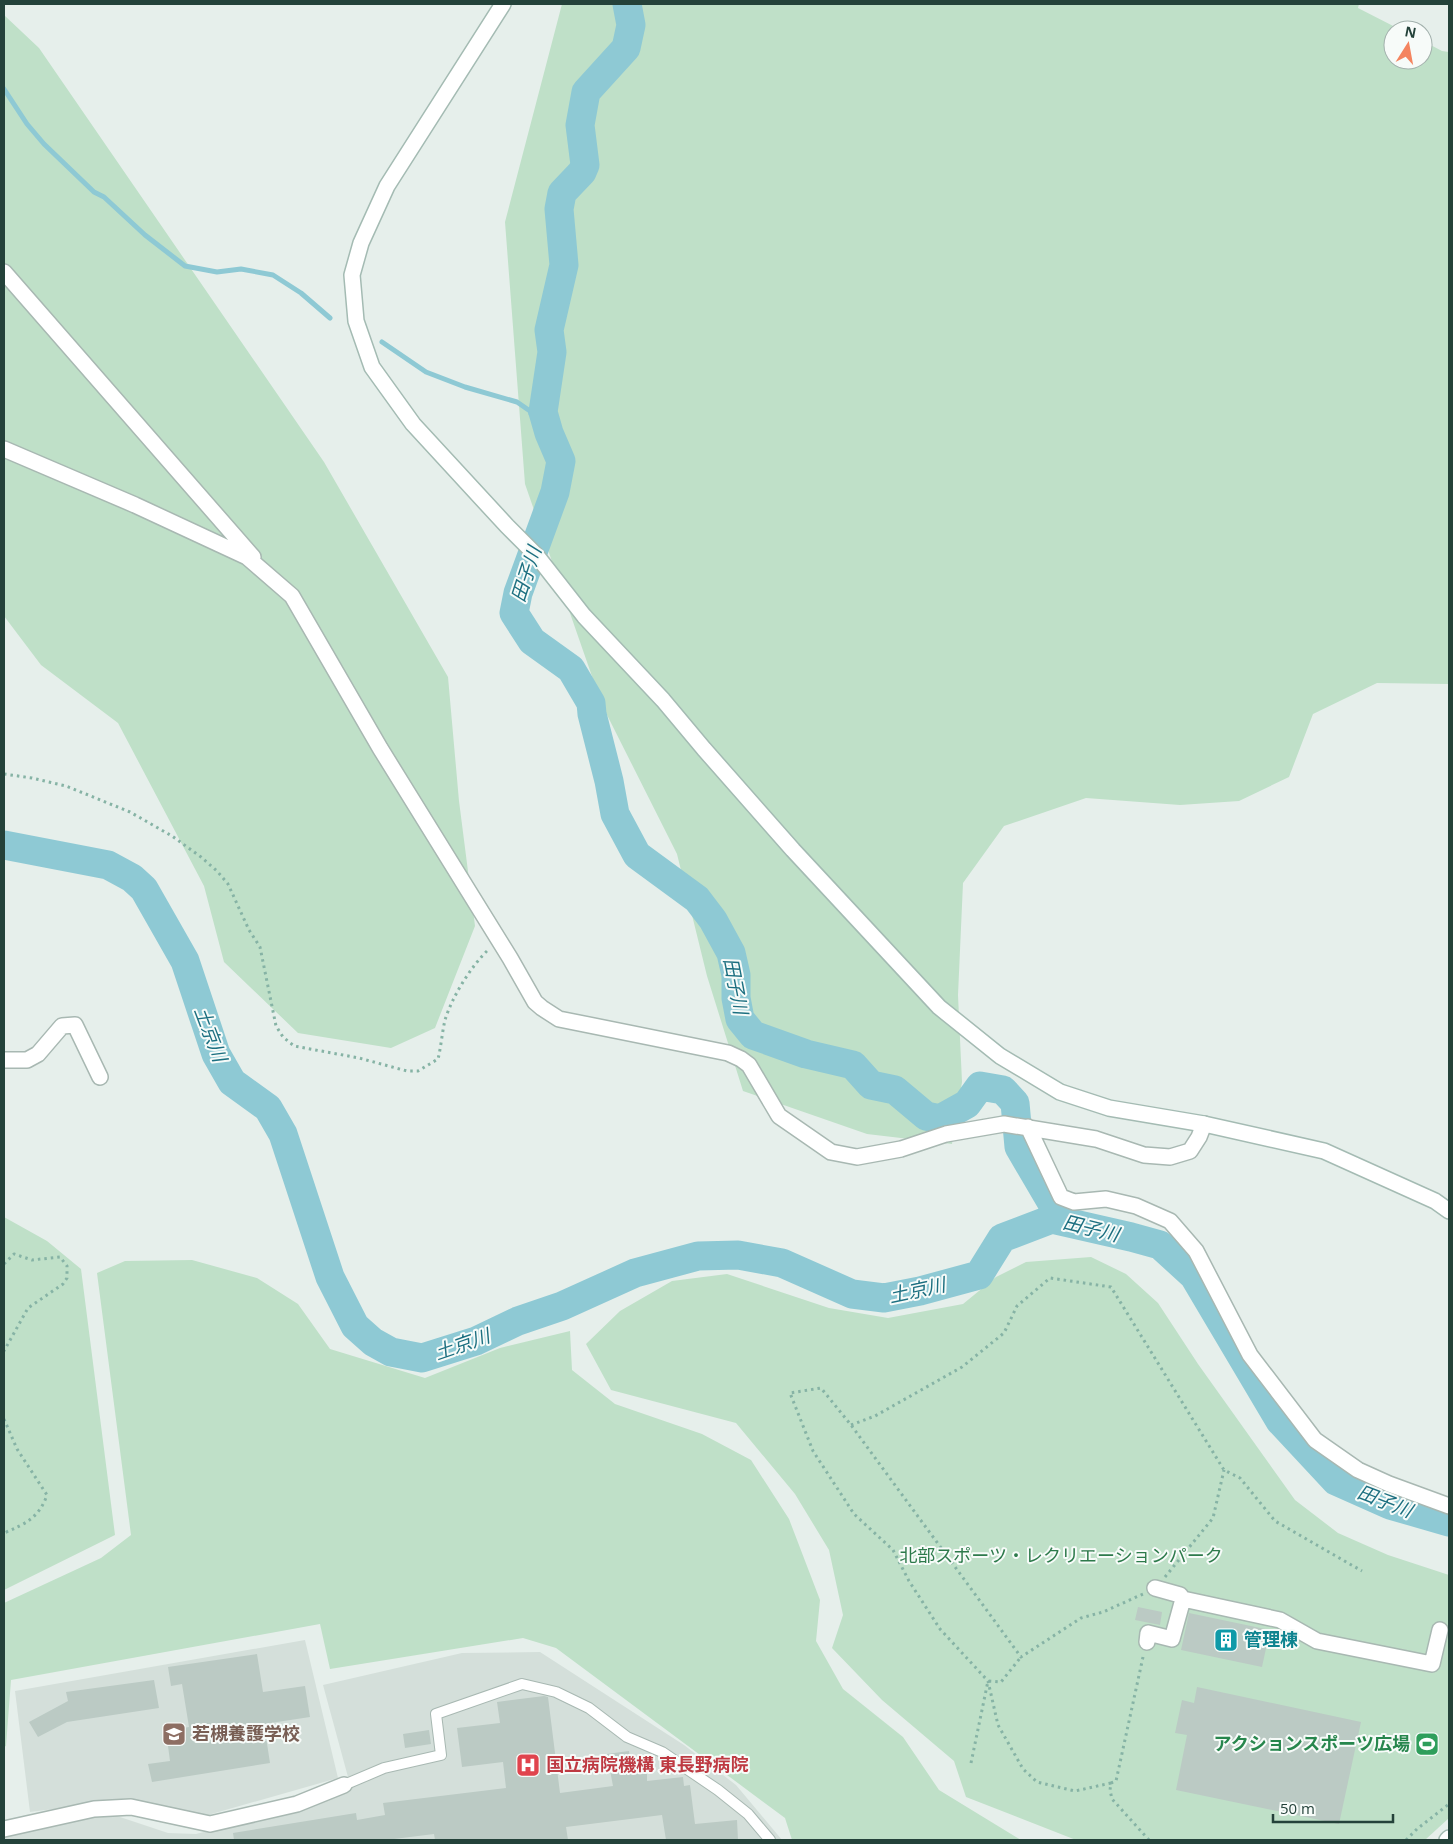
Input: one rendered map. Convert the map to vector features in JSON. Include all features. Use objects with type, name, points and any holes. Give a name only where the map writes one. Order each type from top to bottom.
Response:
[{"type":"street","points":[[503,4],[387,186],[361,243],[352,275],[356,321],[372,367],[413,424],[537,556],[584,616],[663,700],[742,792],[940,1007],[1000,1056],[1060,1092],[1110,1108],[1204,1124],[1324,1151],[1436,1201],[1449,1211]]},
{"type":"street","points":[[4,272],[269,575]]},
{"type":"street","points":[[4,449],[136,505],[247,557],[292,596],[380,748],[499,940],[535,1002],[559,1019],[735,1056],[749,1065],[779,1116],[831,1152],[857,1157],[901,1149],[946,1134],[1004,1124],[1096,1139],[1144,1155],[1170,1157],[1190,1151],[1199,1137],[1204,1124]]},
{"type":"street","points":[[4,1060],[27,1060],[38,1054],[62,1026],[74,1025],[100,1077]]},
{"type":"street","points":[[1025,1126],[1061,1197],[1074,1202],[1106,1199],[1121,1202],[1136,1206],[1170,1221],[1196,1251],[1250,1355],[1315,1440],[1358,1470],[1389,1484],[1449,1506]]},
{"type":"street","points":[[1155,1588],[1180,1595],[1182,1599],[1280,1620],[1317,1641],[1432,1664],[1440,1630]]},
{"type":"street","points":[[1146,1642],[1148,1633],[1172,1639],[1182,1599]]},
{"type":"street","points":[[4,1828],[94,1809],[131,1807],[210,1824],[297,1804],[344,1785]]},
{"type":"lane","points":[[344,1785],[384,1768],[441,1755],[436,1714],[522,1684],[556,1692],[589,1708],[627,1737],[662,1752],[718,1790],[761,1828],[770,1840]]},
{"type":"path","points":[[4,774],[66,786],[130,812],[172,836],[218,871],[228,884],[249,930],[260,947],[276,1026],[283,1037],[294,1046],[359,1058],[407,1071],[418,1071],[438,1060],[445,1021],[456,994],[485,953],[499,940]]},
{"type":"path","points":[[4,1264],[14,1254],[32,1260],[60,1257],[67,1266],[66,1278],[63,1284],[28,1308],[4,1351]]},
{"type":"path","points":[[851,1425],[875,1416],[962,1367],[1004,1332],[1017,1306],[1050,1278],[1111,1287],[1224,1470],[1240,1478],[1275,1522],[1362,1571]]},
{"type":"path","points":[[1021,1656],[851,1425],[821,1388],[790,1392],[813,1451],[854,1514],[893,1550],[909,1581],[940,1629],[988,1681],[998,1725],[1023,1769],[1037,1782],[1074,1791],[1116,1781],[1146,1642]]},
{"type":"path","points":[[4,1419],[17,1449],[47,1495],[42,1509],[33,1518],[4,1533]]},
{"type":"path","points":[[988,1681],[1001,1682],[1021,1656],[1081,1618],[1103,1612],[1155,1588],[1213,1518],[1224,1470]]},
{"type":"path","points":[[971,1764],[988,1681]]},
{"type":"path","points":[[1111,1783],[1112,1799],[1149,1840]]},
{"type":"path","points":[[1406,1840],[1416,1829],[1449,1804]]},
{"type":"shaded area","name":"若槻養護学校","points":[[305,1640],[338,1778],[208,1815],[118,1801],[30,1812],[15,1691]]},
{"type":"shaded area","name":"国立病院機構 東長野病院","points":[[540,1652],[684,1745],[736,1785],[782,1840],[4,1840],[4,1836],[108,1813],[168,1833],[196,1834],[299,1808],[351,1788],[323,1685],[462,1653]]},
{"type":"green space","points":[[562,4],[1359,4],[1358,8],[1383,21],[1383,70],[1433,70],[1433,46],[1449,52],[1449,684],[1377,683],[1313,714],[1289,777],[1239,801],[1180,805],[1086,798],[1004,826],[963,883],[958,995],[962,1082],[952,1144],[867,1134],[743,1091],[707,976],[677,854],[602,705],[525,484],[505,222]]},
{"type":"green space","points":[[4,15],[39,48],[324,462],[448,677],[459,801],[475,926],[435,1028],[391,1048],[298,1033],[224,962],[204,886],[118,723],[41,665],[4,616]]},
{"type":"green space","points":[[4,1217],[47,1241],[81,1269],[115,1535],[4,1590]]},
{"type":"green space","name":"北部スポーツ・レクリエーションパーク","points":[[1091,1257],[1126,1274],[1158,1303],[1198,1364],[1295,1500],[1338,1533],[1388,1555],[1449,1575],[1449,1818],[1425,1840],[1076,1840],[966,1797],[954,1761],[882,1700],[832,1648],[843,1615],[829,1550],[795,1494],[736,1423],[611,1390],[586,1344],[620,1311],[672,1281],[727,1274],[829,1308],[888,1318],[963,1304],[996,1277],[1026,1262]]},
{"type":"green space","points":[[192,1260],[257,1278],[298,1304],[330,1349],[425,1378],[500,1348],[570,1331],[572,1370],[615,1404],[702,1434],[751,1460],[789,1519],[820,1600],[816,1641],[843,1689],[903,1737],[939,1790],[1021,1840],[792,1840],[785,1818],[556,1648],[523,1638],[330,1669],[320,1624],[11,1680],[6,1746],[4,1747],[4,1603],[101,1558],[131,1535],[97,1273],[125,1261]]},
{"type":"building","points":[[1138,1607],[1162,1612],[1160,1625],[1135,1620]]},
{"type":"building","name":"管理棟","points":[[1189,1613],[1270,1630],[1262,1667],[1181,1650]]},
{"type":"building","points":[[257,1654],[263,1692],[305,1686],[310,1717],[264,1724],[270,1763],[152,1782],[148,1764],[170,1761],[166,1731],[189,1727],[182,1684],[171,1686],[168,1667]]},
{"type":"building","points":[[154,1680],[159,1708],[67,1722],[38,1737],[29,1722],[68,1701],[66,1692]]},
{"type":"building","points":[[1197,1687],[1361,1722],[1339,1824],[1176,1790],[1187,1735],[1175,1733],[1182,1700],[1194,1703]]},
{"type":"building","points":[[548,1697],[560,1793],[613,1786],[607,1754],[629,1751],[631,1769],[647,1766],[647,1781],[683,1777],[684,1786],[690,1785],[695,1824],[737,1820],[738,1840],[666,1840],[662,1815],[566,1827],[568,1840],[435,1840],[434,1834],[386,1840],[234,1840],[233,1833],[356,1813],[357,1820],[385,1815],[383,1803],[506,1788],[503,1762],[462,1767],[457,1728],[500,1723],[497,1702]]},
{"type":"building","points":[[429,1730],[431,1744],[405,1748],[403,1734]]},
{"type":"waterway","name":"田子川","points":[[627,4],[631,25],[626,48],[586,92],[580,125],[585,165],[582,172],[562,193],[559,209],[564,265],[549,330],[552,352],[543,412],[549,433],[561,461],[555,492],[518,593],[514,613],[532,641],[571,669],[591,703],[615,814],[637,855],[697,899],[713,920],[731,953],[736,975],[736,998],[740,1019],[753,1035],[806,1054],[853,1065],[871,1085],[895,1090],[926,1116],[940,1119],[967,1104],[980,1086],[1003,1090],[1015,1103],[1019,1147],[1053,1205],[1052,1219]]},
{"type":"waterway","points":[[4,89],[27,124],[44,144],[94,192],[104,197],[145,235],[185,266],[217,272],[241,269],[273,275],[301,293],[330,318]]},
{"type":"waterway","points":[[382,342],[426,372],[465,387],[517,402],[530,411],[531,414],[545,420]]},
{"type":"waterway","name":"土京川","points":[[4,845],[108,865],[132,878],[144,889],[185,961],[216,1054],[232,1082],[268,1108],[283,1134],[330,1277],[355,1326],[373,1342],[391,1352],[422,1358],[476,1341],[518,1321],[562,1306],[635,1273],[698,1256],[738,1255],[782,1263],[852,1294],[884,1298],[920,1291],[979,1275],[1002,1238],[1052,1219]]},
{"type":"waterway","name":"田子川","points":[[1052,1219],[1160,1245],[1194,1276],[1280,1421],[1336,1481],[1390,1505],[1449,1522]]},
{"type":"place","name":"管理棟","points":[[1226,1640]]},
{"type":"place","name":"若槻養護学校","points":[[174,1734]]},
{"type":"place","name":"アクションスポーツ広場","points":[[1427,1744]]},
{"type":"place","name":"国立病院機構 東長野病院","points":[[528,1765]]}]
